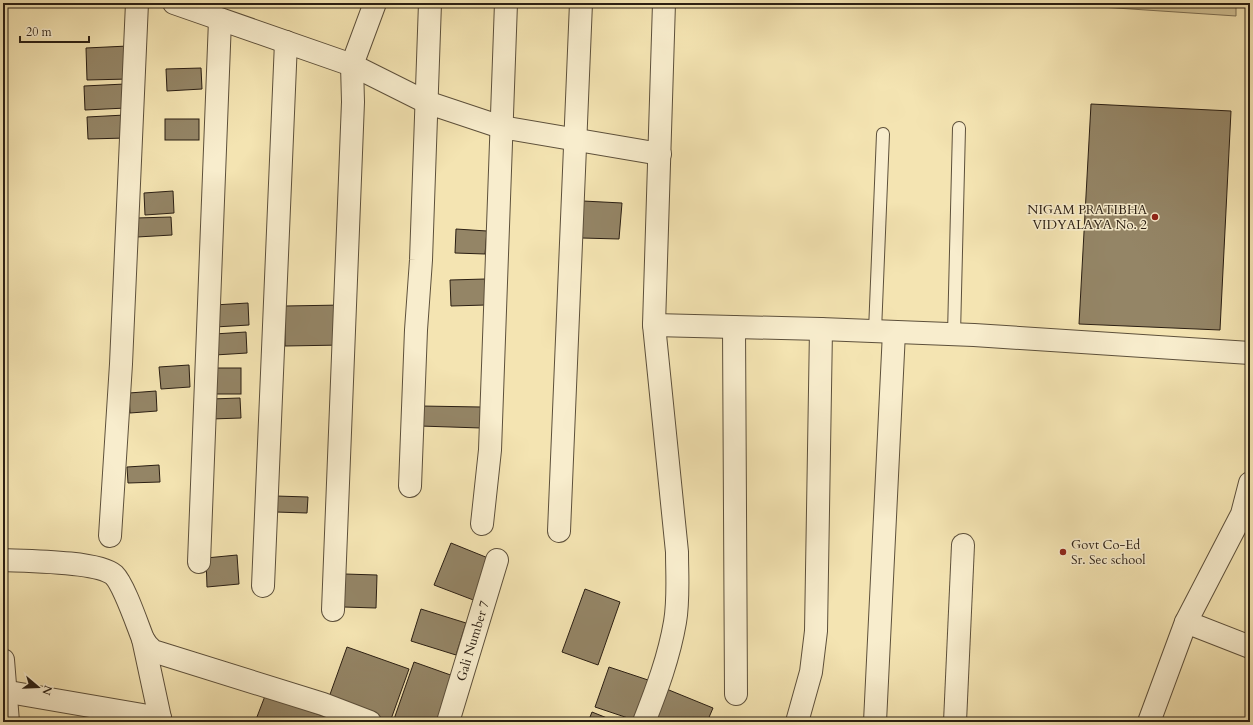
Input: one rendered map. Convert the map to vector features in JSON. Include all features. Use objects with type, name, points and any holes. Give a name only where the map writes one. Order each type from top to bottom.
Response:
[{"type":"street","points":[[110,536],[121,364],[137,3]]},
{"type":"street","points":[[174,3],[352,65],[426,102],[501,127],[660,154]]},
{"type":"street","points":[[333,610],[353,102],[352,65],[375,3]]},
{"type":"street","points":[[410,486],[416,330],[421,260],[430,3]]},
{"type":"street","points":[[482,524],[490,450],[506,3]]},
{"type":"street","points":[[559,531],[581,3]]},
{"type":"street","points":[[644,722],[666,664],[675,622],[678,590],[677,552],[654,325],[664,3]]},
{"type":"street","points":[[199,562],[220,20]]},
{"type":"street","points":[[263,586],[286,42]]},
{"type":"street","points":[[654,325],[954,334],[1250,352]]},
{"type":"street","points":[[734,327],[736,694]]},
{"type":"street","points":[[798,722],[811,672],[816,631],[821,329]]},
{"type":"street","points":[[875,722],[885,332]]},
{"type":"street","points":[[1149,722],[1186,622],[1242,514],[1250,483]]},
{"type":"street","points":[[955,722],[963,545]]},
{"type":"street","points":[[3,560],[84,565],[102,568],[114,575],[121,584],[143,639],[161,720],[4,692]]},
{"type":"street","name":"Gali Number 7","points":[[448,722],[497,560]]},
{"type":"street","points":[[1186,622],[1250,647]]},
{"type":"street","points":[[143,639],[153,651],[315,702],[339,716],[370,722]]},
{"type":"street","points":[[3,660],[4,692],[8,722]]},
{"type":"lane","points":[[954,334],[959,128]]},
{"type":"lane","points":[[884,134],[885,332]]},
{"type":"shaded area","points":[[1041,3],[1236,3],[1236,16]]},
{"type":"building","points":[[128,46],[129,79],[87,80],[86,48]]},
{"type":"building","points":[[201,68],[202,89],[167,91],[166,69]]},
{"type":"building","points":[[125,84],[126,108],[85,110],[84,86]]},
{"type":"building","name":"NIGAM PRATIBHA VIDYALAYA No. 2","points":[[1091,104],[1231,111],[1220,330],[1079,324]]},
{"type":"building","points":[[125,115],[126,138],[88,139],[87,117]]},
{"type":"building","points":[[165,119],[199,119],[199,140],[165,140]]},
{"type":"building","points":[[173,191],[174,213],[145,215],[144,193]]},
{"type":"building","points":[[583,201],[622,203],[619,239],[582,238]]},
{"type":"building","points":[[171,217],[172,235],[137,237],[136,218]]},
{"type":"building","points":[[456,229],[487,231],[485,254],[455,253]]},
{"type":"building","points":[[485,279],[486,305],[451,306],[450,280]]},
{"type":"building","points":[[248,303],[249,325],[215,327],[214,305]]},
{"type":"building","points":[[343,305],[343,345],[285,346],[285,306]]},
{"type":"building","points":[[246,332],[247,353],[215,355],[214,334]]},
{"type":"building","points":[[189,365],[190,387],[161,389],[159,367]]},
{"type":"building","points":[[211,368],[241,368],[241,394],[211,394]]},
{"type":"building","points":[[156,391],[157,411],[130,413],[129,393]]},
{"type":"building","points":[[240,398],[241,418],[211,419],[211,399]]},
{"type":"building","points":[[421,406],[481,407],[481,428],[420,426]]},
{"type":"building","points":[[159,465],[160,482],[128,483],[127,467]]},
{"type":"building","points":[[276,496],[308,497],[307,513],[276,512]]},
{"type":"building","points":[[451,543],[493,560],[476,601],[434,585]]},
{"type":"building","points":[[237,555],[239,584],[207,587],[206,558]]},
{"type":"building","points":[[345,574],[377,575],[376,608],[344,607]]},
{"type":"building","points":[[585,589],[620,602],[598,665],[562,652]]},
{"type":"building","points":[[421,609],[466,623],[456,655],[411,641]]},
{"type":"building","points":[[347,647],[409,669],[390,722],[328,700]]},
{"type":"building","points":[[414,662],[459,678],[444,722],[393,722]]},
{"type":"building","points":[[609,667],[648,680],[634,720],[595,707]]},
{"type":"building","points":[[664,688],[713,708],[707,722],[651,722]]},
{"type":"building","points":[[265,696],[329,718],[327,722],[255,722]]},
{"type":"building","points":[[592,712],[617,722],[588,722]]},
{"type":"place","name":"NIGAM PRATIBHA VIDYALAYA No. 2","points":[[1155,217]]},
{"type":"place","name":"Govt Co-Ed Sr. Sec school","points":[[1063,552]]}]
